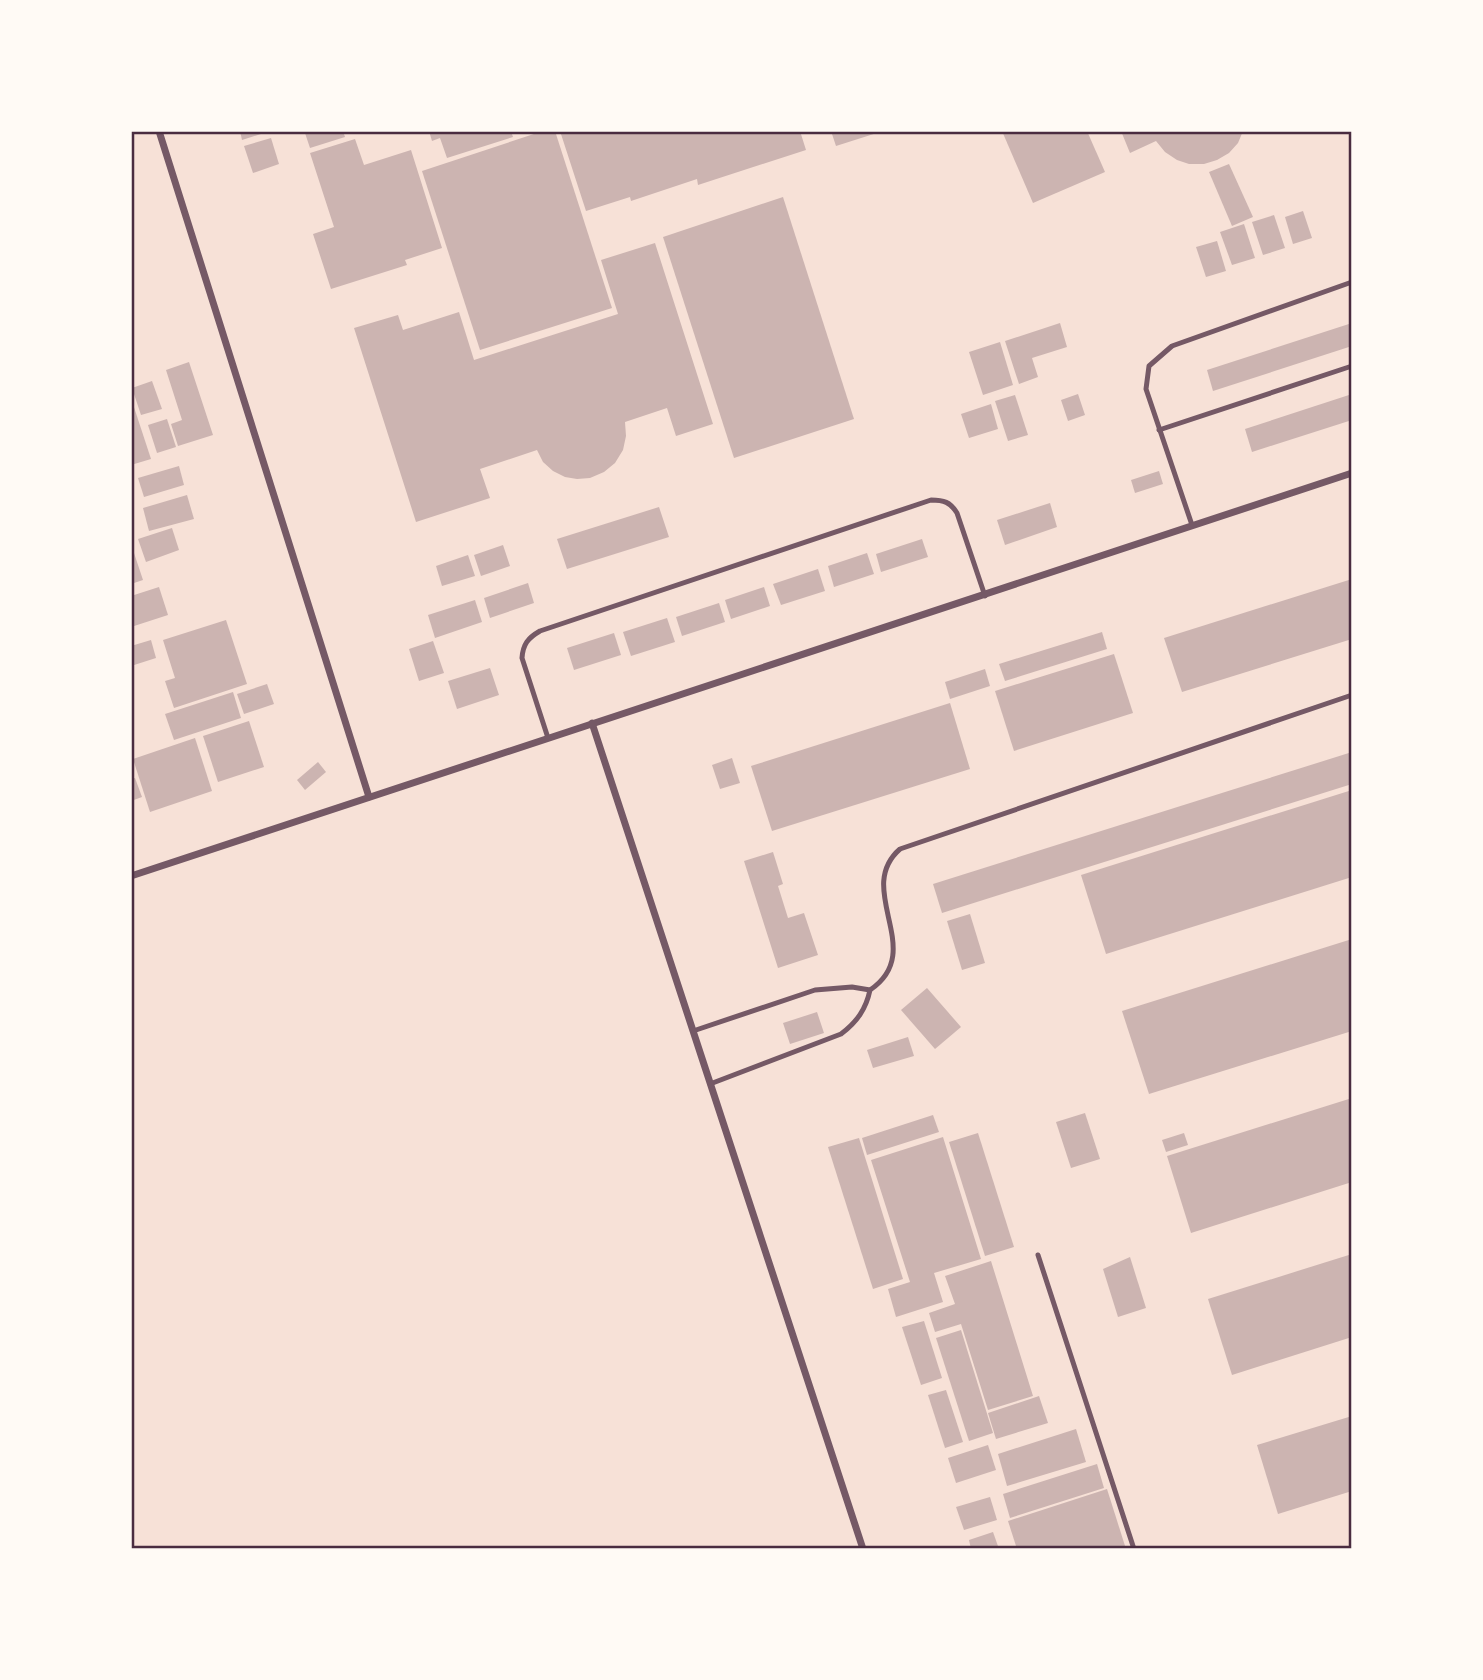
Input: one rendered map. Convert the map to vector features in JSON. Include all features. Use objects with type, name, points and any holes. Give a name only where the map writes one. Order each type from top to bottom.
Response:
[{"type":"street","points":[[159,131],[369,797]]},
{"type":"street","points":[[131,876],[1352,473]]},
{"type":"street","points":[[592,723],[863,1549]]},
{"type":"lane","points":[[1192,525],[1146,389],[1149,366],[1172,346],[1352,282]]},
{"type":"lane","points":[[1159,430],[1352,366]]},
{"type":"lane","points":[[548,738],[522,658],[523,647],[529,638],[540,631],[931,500],[942,500],[951,505],[957,513],[985,596]]},
{"type":"lane","points":[[693,1031],[815,990],[833,986],[870,990],[881,983],[893,962],[893,941],[883,880],[884,868],[900,849],[1352,695]]},
{"type":"lane","points":[[710,1084],[841,1034],[852,1026],[860,1015],[870,990]]},
{"type":"lane","points":[[1038,1255],[1134,1549]]},
{"type":"building","points":[[240,131],[260,131],[261,134],[242,140]]},
{"type":"building","points":[[343,131],[345,137],[310,148],[305,133]]},
{"type":"building","points":[[429,131],[511,131],[513,137],[447,158],[440,138],[432,141]]},
{"type":"building","points":[[543,131],[555,131],[612,308],[480,350],[422,171]]},
{"type":"building","points":[[560,131],[800,131],[806,150],[698,185],[697,179],[631,201],[630,197],[586,211]]},
{"type":"building","points":[[831,131],[880,131],[880,132],[836,146]]},
{"type":"building","points":[[1002,131],[1087,131],[1105,172],[1033,203]]},
{"type":"building","points":[[1121,131],[1243,131],[1238,143],[1229,153],[1204,164],[1189,164],[1165,152],[1156,141],[1130,153]]},
{"type":"building","points":[[271,138],[279,164],[253,173],[244,146]]},
{"type":"building","points":[[355,139],[364,165],[411,150],[442,248],[405,260],[407,265],[331,289],[313,234],[334,227],[310,153]]},
{"type":"building","points":[[1229,164],[1253,217],[1232,226],[1209,172]]},
{"type":"building","points":[[783,197],[854,419],[734,458],[663,237]]},
{"type":"building","points":[[1303,211],[1312,238],[1293,244],[1285,217]]},
{"type":"building","points":[[1274,215],[1285,248],[1263,255],[1252,222]]},
{"type":"building","points":[[1244,224],[1255,258],[1232,265],[1220,232]]},
{"type":"building","points":[[1217,241],[1226,271],[1206,277],[1196,247]]},
{"type":"building","points":[[655,243],[713,424],[676,436],[667,408],[625,422],[623,450],[615,463],[590,478],[565,477],[553,471],[543,462],[537,450],[480,469],[490,498],[416,522],[354,328],[398,315],[403,330],[459,312],[474,360],[618,314],[601,260]]},
{"type":"building","points":[[1060,323],[1067,347],[1032,358],[1038,377],[1019,384],[1005,341]]},
{"type":"building","points":[[1352,323],[1352,346],[1213,391],[1207,370]]},
{"type":"building","points":[[1000,342],[1013,385],[983,395],[969,352]]},
{"type":"building","points":[[189,362],[213,435],[178,446],[171,424],[182,420],[166,370]]},
{"type":"building","points":[[152,381],[162,409],[141,415],[132,388]]},
{"type":"building","points":[[1078,394],[1085,415],[1068,421],[1061,400]]},
{"type":"building","points":[[1352,394],[1352,420],[1252,452],[1245,429]]},
{"type":"building","points":[[1015,395],[1028,435],[1008,441],[995,401]]},
{"type":"building","points":[[131,398],[151,459],[131,465]]},
{"type":"building","points":[[991,404],[998,429],[969,438],[961,414]]},
{"type":"building","points":[[167,419],[176,447],[157,453],[148,425]]},
{"type":"building","points":[[179,466],[184,485],[144,497],[138,478]]},
{"type":"building","points":[[1159,471],[1163,484],[1135,493],[1131,480]]},
{"type":"building","points":[[187,495],[194,519],[149,531],[143,508]]},
{"type":"building","points":[[1050,503],[1057,527],[1005,545],[997,520]]},
{"type":"building","points":[[659,507],[669,537],[567,569],[557,539]]},
{"type":"building","points":[[172,528],[179,550],[146,562],[138,539]]},
{"type":"building","points":[[922,539],[928,557],[881,572],[876,554]]},
{"type":"building","points":[[131,544],[143,580],[131,584]]},
{"type":"building","points":[[503,545],[510,566],[481,576],[474,555]]},
{"type":"building","points":[[867,553],[874,574],[834,587],[828,566]]},
{"type":"building","points":[[468,555],[475,576],[442,586],[436,566]]},
{"type":"building","points":[[818,569],[825,591],[781,605],[773,584]]},
{"type":"building","points":[[1352,579],[1352,639],[1182,692],[1164,638]]},
{"type":"building","points":[[528,583],[534,603],[490,618],[484,598]]},
{"type":"building","points":[[159,587],[168,615],[131,627],[131,596]]},
{"type":"building","points":[[764,587],[770,606],[731,619],[725,600]]},
{"type":"building","points":[[475,600],[482,622],[435,638],[428,615]]},
{"type":"building","points":[[719,603],[725,622],[682,636],[676,617]]},
{"type":"building","points":[[667,618],[675,642],[631,656],[623,632]]},
{"type":"building","points":[[226,620],[247,684],[174,708],[165,681],[175,678],[163,640]]},
{"type":"building","points":[[1102,632],[1107,649],[1005,681],[999,664]]},
{"type":"building","points":[[614,633],[621,655],[574,670],[567,648]]},
{"type":"building","points":[[151,640],[156,658],[131,666],[131,646]]},
{"type":"building","points":[[433,641],[444,673],[419,681],[409,649]]},
{"type":"building","points":[[1114,654],[1133,713],[1014,751],[995,691]]},
{"type":"building","points":[[490,668],[499,695],[457,709],[448,681]]},
{"type":"building","points":[[985,669],[990,686],[950,699],[945,682]]},
{"type":"building","points":[[267,684],[274,704],[244,714],[237,694]]},
{"type":"building","points":[[233,692],[241,718],[174,740],[165,714]]},
{"type":"building","points":[[950,703],[970,769],[772,831],[751,766]]},
{"type":"building","points":[[249,721],[264,767],[218,782],[203,736]]},
{"type":"building","points":[[195,738],[212,791],[150,812],[133,759]]},
{"type":"building","points":[[1352,752],[1352,784],[942,913],[933,884]]},
{"type":"building","points":[[732,758],[740,783],[720,789],[712,765]]},
{"type":"building","points":[[318,762],[326,772],[305,790],[297,780]]},
{"type":"building","points":[[135,778],[142,797],[131,801],[131,779]]},
{"type":"building","points":[[1352,790],[1352,877],[1106,954],[1081,875]]},
{"type":"building","points":[[773,852],[783,884],[778,886],[788,918],[804,913],[818,955],[778,968],[744,861]]},
{"type":"building","points":[[970,914],[985,963],[962,970],[947,921]]},
{"type":"building","points":[[1352,939],[1352,1031],[1149,1094],[1122,1011]]},
{"type":"building","points":[[927,988],[961,1027],[935,1049],[901,1010]]},
{"type":"building","points":[[817,1012],[824,1033],[790,1044],[783,1023]]},
{"type":"building","points":[[908,1037],[914,1056],[873,1068],[867,1050]]},
{"type":"building","points":[[1352,1098],[1352,1182],[1191,1233],[1167,1156]]},
{"type":"building","points":[[1085,1113],[1100,1159],[1071,1168],[1056,1122]]},
{"type":"building","points":[[933,1115],[939,1132],[867,1155],[862,1138]]},
{"type":"building","points":[[978,1133],[1014,1247],[985,1256],[949,1142]]},
{"type":"building","points":[[1184,1133],[1188,1145],[1166,1152],[1162,1140]]},
{"type":"building","points":[[943,1137],[981,1259],[934,1273],[943,1302],[896,1317],[888,1289],[910,1282],[871,1160]]},
{"type":"building","points":[[859,1138],[903,1279],[873,1289],[828,1147]]},
{"type":"building","points":[[1352,1254],[1352,1337],[1232,1375],[1208,1299]]},
{"type":"building","points":[[1130,1257],[1146,1308],[1118,1317],[1103,1269]]},
{"type":"building","points":[[991,1261],[1033,1396],[988,1410],[961,1324],[935,1332],[929,1313],[955,1304],[945,1276]]},
{"type":"building","points":[[924,1321],[942,1378],[921,1385],[902,1327]]},
{"type":"building","points":[[961,1330],[993,1433],[969,1441],[936,1338]]},
{"type":"building","points":[[946,1390],[963,1442],[945,1448],[928,1395]]},
{"type":"building","points":[[1039,1396],[1048,1423],[996,1439],[988,1413]]},
{"type":"building","points":[[1352,1416],[1352,1491],[1278,1514],[1257,1445]]},
{"type":"building","points":[[1076,1429],[1086,1462],[1007,1486],[998,1454]]},
{"type":"building","points":[[988,1445],[996,1470],[956,1483],[948,1458]]},
{"type":"building","points":[[1097,1464],[1104,1488],[1010,1518],[1003,1494]]},
{"type":"building","points":[[1107,1489],[1126,1549],[1017,1549],[1008,1521]]},
{"type":"building","points":[[990,1497],[997,1520],[964,1530],[956,1507]]},
{"type":"building","points":[[993,1532],[999,1549],[971,1549],[969,1540]]}]
